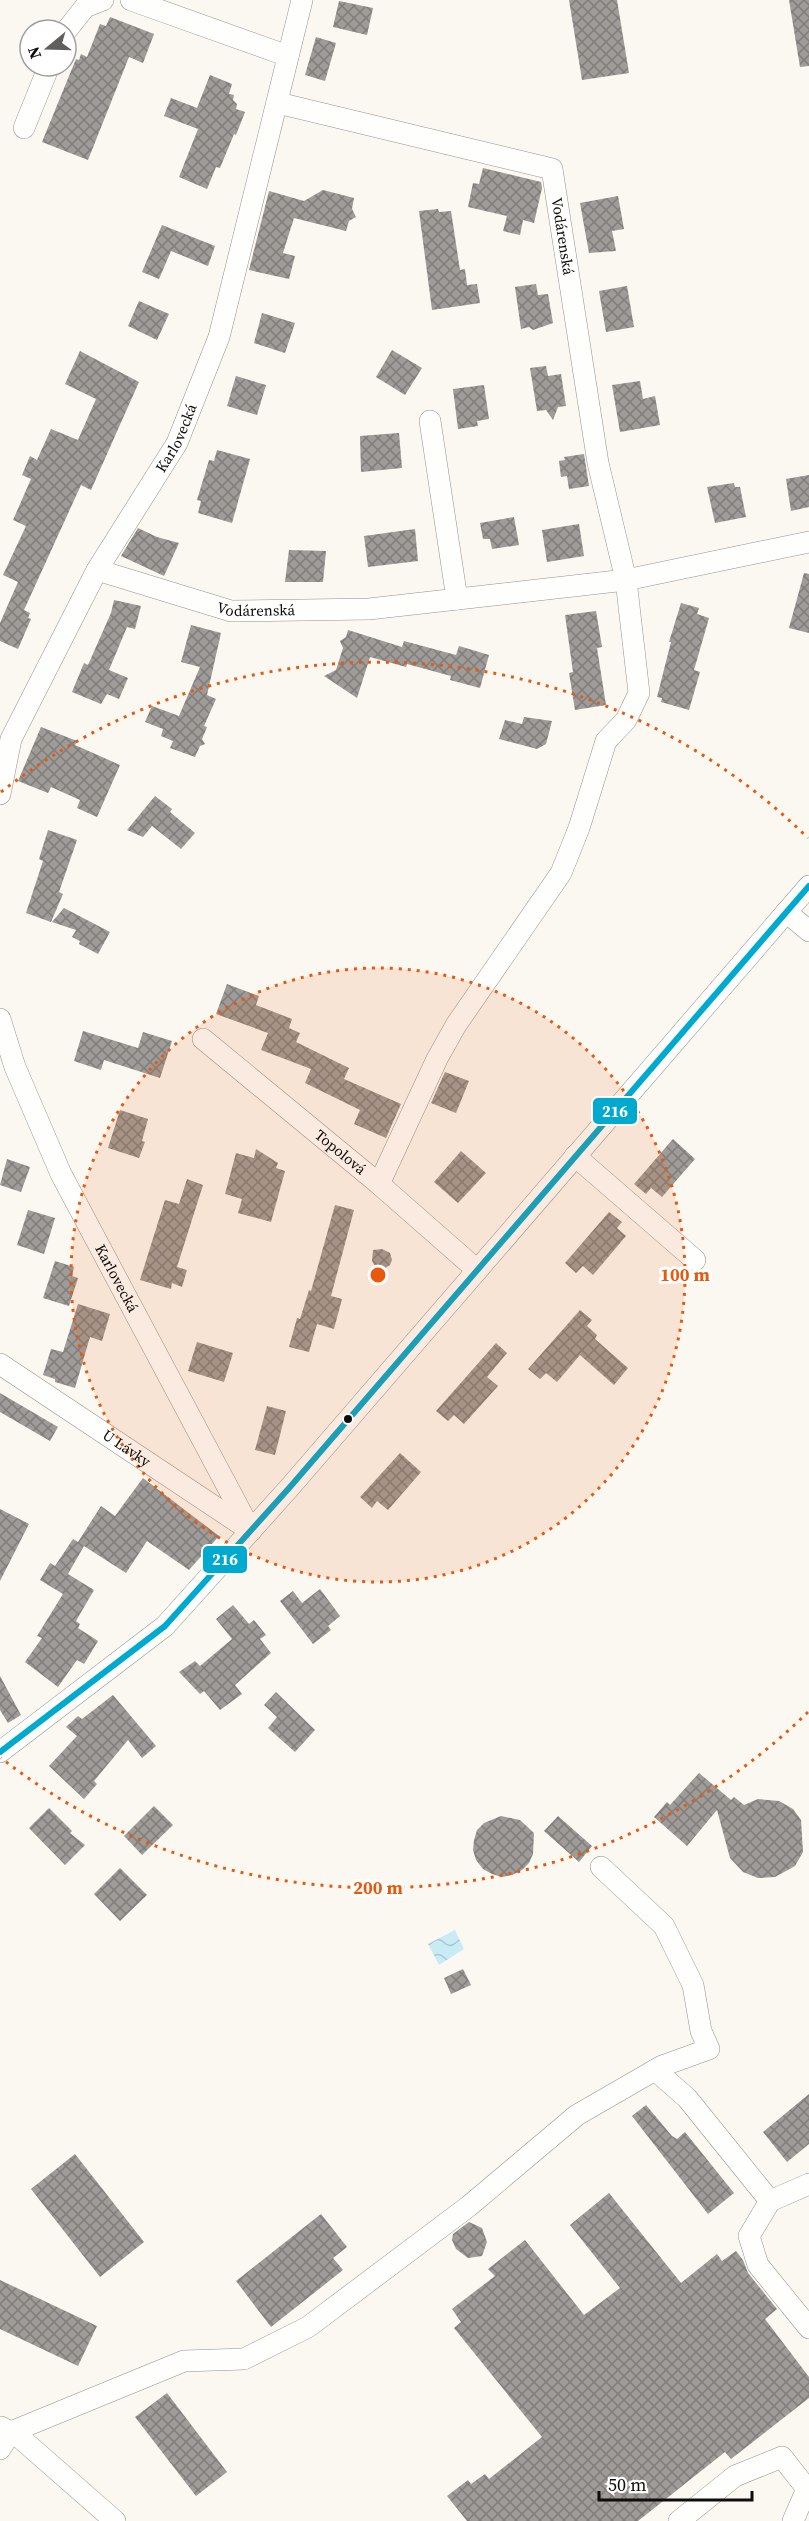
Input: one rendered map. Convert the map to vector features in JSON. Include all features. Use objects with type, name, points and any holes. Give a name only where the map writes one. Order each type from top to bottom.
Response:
[{"type":"street","points":[[77,18],[86,7],[103,0]]},
{"type":"street","points":[[131,0],[288,56]]},
{"type":"street","name":"Karlovecká","points":[[0,794],[11,739],[97,570],[177,443],[219,337],[302,0]]},
{"type":"street","points":[[24,128],[44,78]]},
{"type":"street","name":"Vodárenská","points":[[278,103],[552,169],[598,463],[626,580],[639,693],[626,720],[606,741],[579,828],[561,873],[456,1025],[437,1059],[379,1184]]},
{"type":"street","points":[[430,421],[457,599]]},
{"type":"street","name":"Vodárenská","points":[[97,570],[231,610],[369,609],[626,580],[809,542]]},
{"type":"street","points":[[0,1752],[165,1626],[251,1531],[809,886]]},
{"type":"street","points":[[786,912],[809,931]]},
{"type":"street","name":"Karlovecká","points":[[0,1019],[15,1067],[61,1174],[251,1531]]},
{"type":"street","name":"Topolová","points":[[203,1039],[379,1184],[477,1270]]},
{"type":"street","points":[[575,1156],[695,1260]]},
{"type":"street","name":"U Lávky","points":[[0,1364],[251,1531]]},
{"type":"street","points":[[4,2436],[184,2361],[244,2359],[308,2327],[469,2206],[577,2115],[655,2070],[709,2049],[701,2031],[693,1985],[664,1926],[601,1867]]},
{"type":"street","points":[[655,2070],[687,2098],[771,2201]]},
{"type":"street","points":[[809,2184],[771,2201],[749,2236],[758,2265],[809,2328]]},
{"type":"street","points":[[4,2436],[18,2436],[115,2521]]},
{"type":"street","points":[[679,2521],[735,2475],[782,2457],[807,2489],[793,2521]]},
{"type":"water","points":[[455,1930],[464,1949],[439,1965],[428,1944]]},
{"type":"building","points":[[569,0],[617,0],[629,73],[582,80]]},
{"type":"building","points":[[789,0],[809,0],[809,66],[800,67]]},
{"type":"building","points":[[339,1],[373,8],[367,35],[333,27]]},
{"type":"building","points":[[110,17],[154,34],[143,63],[129,57],[88,160],[42,142],[68,78],[78,78],[78,60],[81,54],[87,57],[100,24],[106,26]]},
{"type":"building","points":[[316,37],[336,43],[325,81],[305,75]]},
{"type":"building","points":[[210,75],[232,84],[229,94],[234,95],[236,109],[245,112],[220,168],[216,167],[207,189],[179,177],[198,129],[164,116],[171,98],[197,108]]},
{"type":"building","points":[[483,168],[541,182],[542,188],[534,223],[523,220],[520,235],[503,231],[507,216],[468,207],[473,183],[479,184]]},
{"type":"building","points":[[323,190],[354,198],[352,209],[356,217],[349,221],[346,231],[294,218],[283,253],[295,256],[289,279],[249,270],[269,191],[304,201]]},
{"type":"building","points":[[618,196],[624,229],[612,231],[616,251],[589,253],[580,203]]},
{"type":"building","points":[[438,209],[439,212],[451,211],[460,270],[465,269],[467,285],[477,284],[480,303],[432,310],[419,211]]},
{"type":"building","points":[[162,225],[215,246],[208,266],[171,251],[159,279],[142,272]]},
{"type":"building","points":[[536,284],[538,295],[548,294],[553,323],[533,330],[529,327],[521,329],[515,287]]},
{"type":"building","points":[[627,286],[634,327],[606,332],[599,291]]},
{"type":"building","points":[[139,301],[169,314],[157,340],[128,326]]},
{"type":"building","points":[[262,313],[295,323],[285,353],[254,343]]},
{"type":"building","points":[[392,350],[422,368],[405,395],[376,377]]},
{"type":"building","points":[[80,351],[139,382],[91,490],[81,485],[24,610],[30,613],[28,618],[31,619],[18,649],[0,641],[0,623],[18,582],[3,575],[26,526],[13,520],[31,479],[22,475],[30,456],[37,460],[51,429],[78,440],[96,399],[65,384]]},
{"type":"building","points":[[546,366],[548,376],[561,374],[566,406],[558,407],[553,420],[546,410],[537,411],[530,368]]},
{"type":"building","points":[[236,376],[266,385],[257,415],[227,406]]},
{"type":"building","points":[[640,381],[643,399],[655,396],[660,425],[620,432],[612,385]]},
{"type":"building","points":[[484,385],[489,419],[477,421],[478,426],[458,429],[453,389]]},
{"type":"building","points":[[399,433],[402,468],[361,472],[360,436]]},
{"type":"building","points":[[217,450],[250,459],[232,523],[198,513],[201,501],[197,500],[209,460],[214,461]]},
{"type":"building","points":[[584,454],[589,486],[569,489],[567,476],[561,477],[559,461],[565,460],[564,457]]},
{"type":"building","points":[[809,475],[809,507],[791,511],[786,479]]},
{"type":"building","points":[[734,483],[735,487],[740,487],[746,517],[715,523],[707,487]]},
{"type":"building","points":[[514,517],[519,545],[492,549],[490,539],[483,539],[480,523]]},
{"type":"building","points":[[579,524],[584,556],[547,562],[542,530]]},
{"type":"building","points":[[138,528],[157,537],[179,543],[164,576],[121,556]]},
{"type":"building","points":[[415,529],[418,561],[368,567],[364,536]]},
{"type":"building","points":[[289,550],[326,551],[323,582],[285,582]]},
{"type":"building","points":[[804,573],[809,574],[809,633],[789,628]]},
{"type":"building","points":[[114,600],[141,606],[135,629],[127,627],[109,670],[128,678],[119,699],[107,694],[101,704],[72,692],[84,663],[88,665],[111,613]]},
{"type":"building","points":[[681,603],[699,608],[697,614],[709,618],[694,670],[700,672],[689,710],[661,702],[662,698],[657,697],[671,642],[669,642]]},
{"type":"building","points":[[596,611],[602,647],[597,648],[606,705],[575,710],[569,673],[573,672],[565,615]]},
{"type":"building","points":[[191,625],[221,633],[207,695],[216,699],[204,726],[207,727],[202,739],[205,744],[200,746],[195,757],[170,748],[173,741],[161,736],[163,729],[145,722],[152,706],[179,716],[200,667],[181,662]]},
{"type":"building","points":[[348,630],[402,647],[404,641],[456,655],[459,646],[489,655],[480,688],[450,680],[451,676],[370,657],[357,698],[324,676],[336,670],[343,648],[340,641],[346,637]]},
{"type":"building","points":[[524,717],[552,721],[546,744],[537,749],[499,739],[505,720],[522,724]]},
{"type":"building","points":[[41,727],[77,741],[75,745],[120,765],[97,817],[77,808],[80,800],[51,787],[48,793],[18,781]]},
{"type":"building","points":[[155,796],[172,809],[170,812],[195,833],[181,849],[152,826],[143,837],[127,830]]},
{"type":"building","points":[[48,830],[77,840],[59,892],[63,894],[51,922],[26,913],[43,861],[39,859]]},
{"type":"building","points":[[64,908],[110,932],[98,954],[79,944],[80,941],[72,937],[76,930],[52,922]]},
{"type":"building","points":[[227,984],[259,996],[256,1005],[292,1019],[289,1028],[300,1033],[296,1042],[349,1068],[344,1079],[401,1104],[386,1138],[354,1124],[360,1110],[305,1083],[311,1069],[261,1050],[268,1033],[216,1014]]},
{"type":"building","points":[[83,1031],[138,1048],[143,1032],[172,1041],[160,1078],[104,1060],[101,1070],[74,1061]]},
{"type":"building","points":[[445,1072],[469,1081],[456,1113],[431,1103]]},
{"type":"building","points":[[120,1110],[148,1119],[142,1141],[145,1142],[139,1158],[108,1148]]},
{"type":"building","points":[[673,1139],[695,1159],[662,1197],[651,1188],[646,1194],[634,1184]]},
{"type":"building","points":[[256,1149],[278,1163],[276,1168],[285,1171],[271,1222],[238,1213],[242,1199],[225,1194],[236,1153],[254,1158]]},
{"type":"building","points":[[461,1151],[486,1173],[458,1203],[434,1182]]},
{"type":"building","points":[[7,1159],[30,1167],[21,1192],[0,1185]]},
{"type":"building","points":[[187,1179],[203,1185],[177,1267],[187,1270],[182,1287],[172,1283],[171,1289],[140,1280],[165,1200],[179,1204]]},
{"type":"building","points":[[335,1205],[354,1210],[331,1296],[342,1299],[334,1329],[317,1324],[309,1352],[289,1347],[297,1318],[300,1319],[309,1290],[311,1291]]},
{"type":"building","points":[[28,1210],[55,1218],[44,1254],[17,1245]]},
{"type":"building","points":[[609,1212],[622,1222],[617,1228],[626,1236],[593,1275],[583,1266],[576,1273],[565,1263]]},
{"type":"building","points":[[382,1249],[390,1253],[392,1260],[390,1265],[384,1269],[375,1266],[372,1261],[373,1250]]},
{"type":"building","points":[[55,1261],[74,1267],[72,1276],[78,1278],[69,1306],[43,1298]]},
{"type":"building","points":[[78,1304],[110,1314],[102,1341],[90,1337],[75,1388],[55,1382],[55,1379],[43,1375],[51,1349],[63,1352]]},
{"type":"building","points":[[580,1310],[592,1320],[587,1326],[597,1335],[595,1339],[628,1368],[614,1385],[580,1355],[557,1382],[546,1373],[540,1379],[528,1369]]},
{"type":"building","points":[[197,1342],[233,1353],[224,1382],[188,1371]]},
{"type":"building","points":[[496,1343],[507,1353],[487,1377],[498,1386],[464,1424],[454,1415],[448,1421],[436,1411]]},
{"type":"building","points":[[0,1393],[58,1427],[50,1441],[0,1412]]},
{"type":"building","points":[[267,1406],[286,1411],[275,1455],[255,1450]]},
{"type":"building","points":[[400,1453],[421,1472],[388,1510],[377,1501],[372,1508],[360,1497]]},
{"type":"building","points":[[143,1478],[219,1536],[189,1570],[147,1541],[126,1573],[84,1546],[68,1574],[94,1590],[76,1621],[80,1624],[78,1628],[98,1641],[84,1664],[77,1660],[58,1687],[25,1662],[42,1638],[37,1636],[63,1594],[40,1580],[50,1563],[55,1566],[73,1539],[78,1542],[101,1506],[115,1516]]},
{"type":"building","points":[[0,1509],[29,1524],[0,1581]]},
{"type":"building","points":[[320,1589],[340,1616],[328,1626],[331,1630],[313,1644],[280,1601],[293,1591],[302,1603]]},
{"type":"building","points":[[233,1605],[249,1624],[254,1620],[266,1635],[260,1639],[271,1653],[235,1685],[242,1694],[220,1710],[204,1691],[200,1694],[179,1672],[195,1661],[200,1666],[232,1639],[216,1619]]},
{"type":"building","points":[[0,1676],[21,1715],[8,1723],[0,1710]]},
{"type":"building","points":[[276,1692],[315,1730],[295,1752],[268,1728],[277,1717],[264,1705]]},
{"type":"building","points":[[113,1695],[156,1746],[142,1758],[128,1740],[94,1781],[97,1784],[84,1799],[49,1766],[77,1736],[66,1727],[78,1716],[82,1719]]},
{"type":"building","points":[[699,1773],[731,1800],[734,1797],[744,1805],[758,1799],[779,1801],[793,1809],[801,1820],[803,1852],[795,1866],[775,1877],[758,1878],[743,1872],[730,1858],[717,1810],[687,1846],[654,1817],[667,1802],[670,1805]]},
{"type":"building","points":[[154,1806],[173,1825],[142,1855],[124,1836]]},
{"type":"building","points":[[49,1808],[72,1831],[70,1833],[85,1845],[65,1865],[29,1828]]},
{"type":"building","points":[[501,1816],[520,1820],[534,1833],[533,1854],[529,1863],[522,1870],[502,1877],[483,1869],[476,1860],[473,1850],[477,1830],[484,1823]]},
{"type":"building","points":[[558,1816],[592,1846],[579,1862],[544,1831]]},
{"type":"building","points":[[120,1868],[147,1895],[120,1921],[94,1894]]},
{"type":"building","points":[[463,1969],[471,1985],[451,1994],[444,1978]]},
{"type":"building","points":[[809,2094],[809,2144],[787,2162],[763,2132]]},
{"type":"building","points":[[646,2105],[672,2136],[677,2139],[685,2132],[734,2193],[708,2214],[632,2116]]},
{"type":"building","points":[[75,2154],[144,2242],[100,2277],[31,2189]]},
{"type":"building","points":[[609,2193],[681,2283],[717,2254],[722,2261],[736,2251],[743,2260],[748,2273],[777,2309],[765,2319],[809,2377],[809,2398],[731,2459],[725,2452],[638,2521],[467,2521],[447,2496],[468,2480],[471,2484],[485,2474],[489,2479],[542,2437],[454,2328],[461,2322],[452,2309],[495,2276],[488,2269],[525,2240],[584,2315],[620,2288],[570,2225]]},
{"type":"building","points":[[321,2214],[347,2247],[333,2258],[343,2270],[271,2327],[236,2281]]},
{"type":"building","points":[[469,2222],[482,2228],[487,2242],[482,2256],[468,2258],[456,2249],[452,2240],[453,2234]]},
{"type":"building","points":[[0,2280],[97,2326],[78,2366],[0,2329]]},
{"type":"building","points":[[167,2393],[227,2472],[196,2496],[135,2417]]},
{"type":"transit line","name":"216","points":[[0,1752],[165,1626],[290,1487],[809,886]]}]
